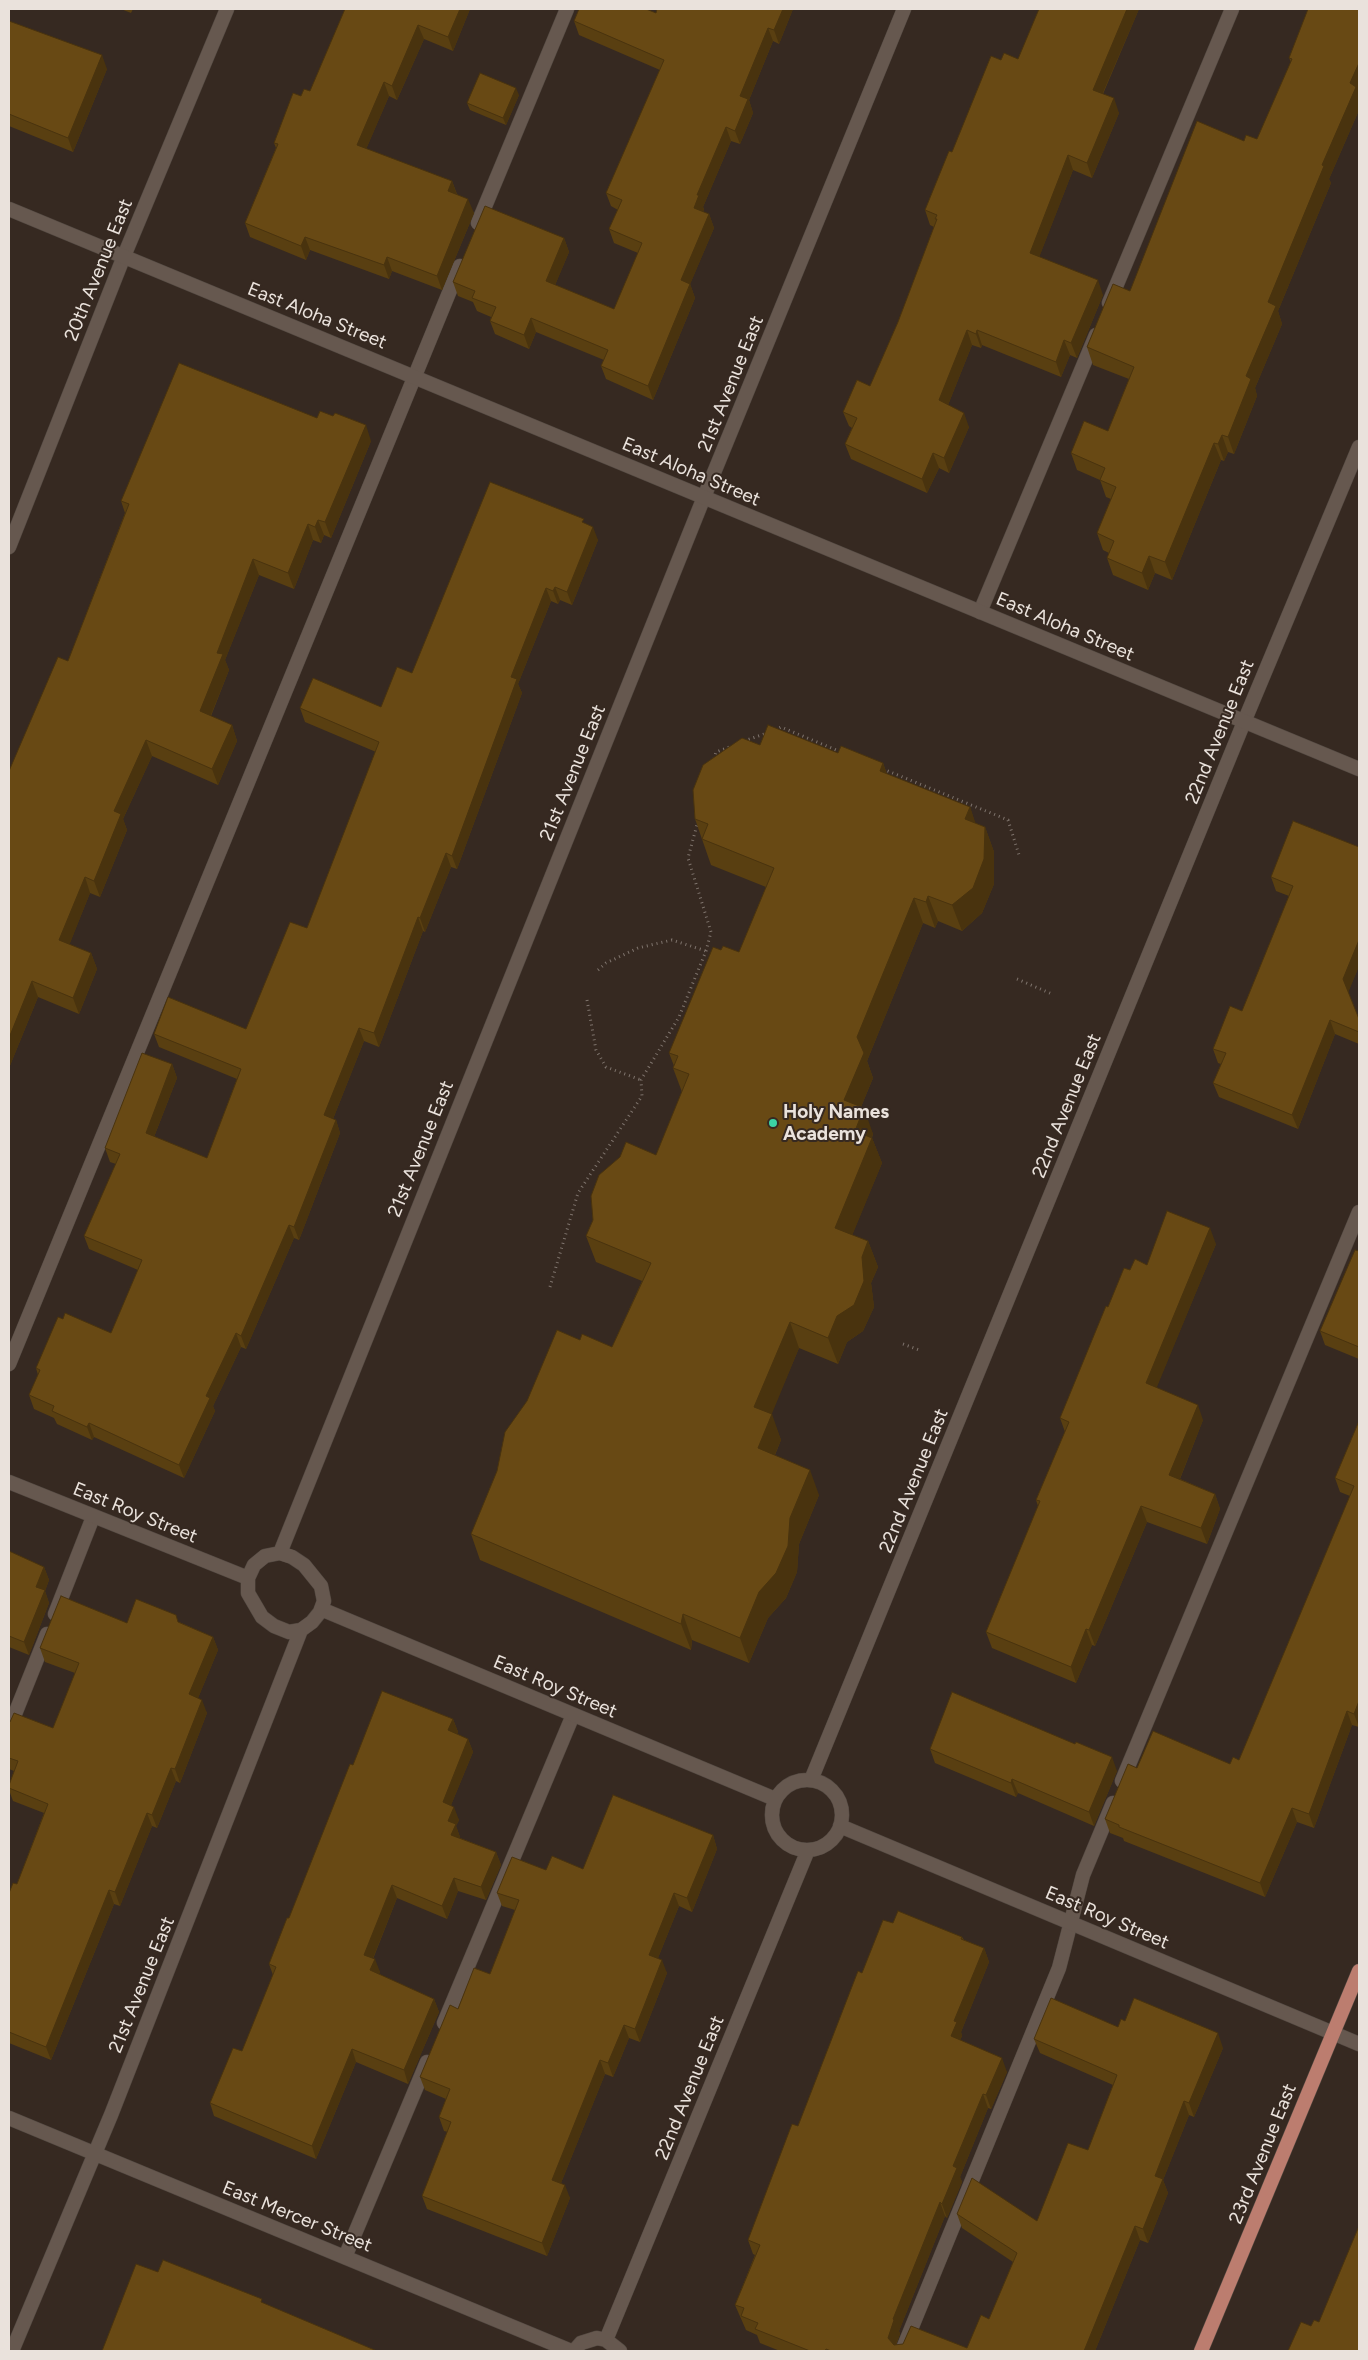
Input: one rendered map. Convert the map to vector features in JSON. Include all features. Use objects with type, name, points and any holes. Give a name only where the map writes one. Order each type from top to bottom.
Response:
[{"type":"main road","name":"23rd Avenue East","points":[[1201,2351],[1359,1972]]},
{"type":"street","name":"20th Avenue East","points":[[9,547],[124,256],[227,9]]},
{"type":"street","points":[[471,239],[567,9]]},
{"type":"street","name":"21st Avenue East","points":[[280,1553],[704,497],[904,9]]},
{"type":"street","points":[[980,612],[1232,9]]},
{"type":"street","name":"East Aloha Street","points":[[9,208],[1359,769]]},
{"type":"street","points":[[9,1364],[464,258]]},
{"type":"street","name":"22nd Avenue East","points":[[811,1780],[1244,722],[1359,448]]},
{"type":"street","points":[[902,2351],[1059,1968],[1083,1875],[1359,1212]]},
{"type":"street","name":"East Roy Street","points":[[9,1482],[248,1578]]},
{"type":"street","points":[[9,1729],[93,1517]]},
{"type":"street","points":[[280,1553],[292,1556],[314,1576],[321,1586],[324,1600],[321,1610],[312,1622],[301,1630],[289,1632],[274,1626],[262,1617],[248,1592],[248,1578],[254,1565],[265,1556],[280,1553]]},
{"type":"street","name":"East Roy Street","points":[[321,1610],[775,1799]]},
{"type":"street","name":"21st Avenue East","points":[[12,2351],[95,2154],[301,1630]]},
{"type":"street","points":[[345,2257],[573,1716]]},
{"type":"street","points":[[811,1780],[826,1784],[834,1793],[841,1809],[840,1826],[835,1838],[826,1845],[808,1850],[793,1847],[776,1832],[772,1822],[775,1799],[782,1790],[791,1783],[811,1780]]},
{"type":"street","name":"East Roy Street","points":[[840,1826],[1359,2044]]},
{"type":"street","name":"22nd Avenue East","points":[[606,2340],[808,1850]]},
{"type":"street","name":"East Mercer Street","points":[[9,2118],[572,2351]]},
{"type":"street","points":[[572,2351],[588,2339],[597,2338],[606,2340],[620,2351]]},
{"type":"path","points":[[714,762],[716,752],[781,727],[844,753]]},
{"type":"path","points":[[881,768],[1008,820],[1020,858]]},
{"type":"path","points":[[550,1287],[578,1193],[642,1096],[641,1080],[679,1017],[706,951],[711,932],[688,858],[698,820]]},
{"type":"path","points":[[598,970],[606,963],[638,948],[672,940],[706,951]]},
{"type":"path","points":[[1017,979],[1052,994]]},
{"type":"path","points":[[587,1000],[596,1050],[606,1067],[641,1080]]},
{"type":"path","points":[[903,1344],[919,1350]]},
{"type":"building","points":[[345,9],[460,9],[448,37],[418,25],[392,86],[384,82],[357,145],[452,181],[448,191],[468,199],[437,276],[387,257],[384,265],[305,237],[301,246],[245,223],[278,144],[274,143],[293,93],[301,96],[304,89],[310,91]]},
{"type":"building","points":[[579,9],[646,9],[656,13],[657,9],[783,9],[774,30],[768,28],[740,96],[748,99],[735,131],[726,127],[697,195],[699,195],[694,208],[709,214],[681,280],[690,284],[648,386],[601,366],[608,350],[531,318],[524,335],[490,321],[496,307],[472,298],[475,291],[453,282],[485,206],[564,238],[546,281],[614,309],[642,243],[609,229],[622,200],[606,193],[664,60],[574,21]]},
{"type":"building","points":[[1039,9],[1127,9],[1093,90],[1114,98],[1087,163],[1068,155],[1030,253],[1098,280],[1071,343],[1064,340],[1056,362],[977,330],[976,334],[967,330],[939,400],[964,413],[944,458],[933,453],[922,479],[845,444],[857,418],[843,412],[857,380],[870,386],[898,322],[937,219],[935,219],[937,215],[925,210],[949,151],[952,152],[991,56],[1001,60],[1004,53],[1018,59]]},
{"type":"building","points":[[1308,9],[1359,9],[1359,63],[1350,83],[1356,87],[1322,165],[1324,166],[1268,302],[1276,306],[1246,376],[1251,379],[1228,437],[1222,435],[1218,444],[1214,443],[1165,562],[1149,556],[1142,573],[1107,558],[1114,541],[1097,533],[1116,487],[1100,480],[1105,468],[1071,453],[1084,421],[1108,431],[1134,367],[1087,347],[1113,284],[1130,291],[1197,121],[1244,141],[1246,135],[1257,139],[1292,59],[1289,58]]},
{"type":"building","points":[[9,21],[102,55],[68,138],[9,114]]},
{"type":"building","points":[[480,73],[516,88],[503,118],[467,103]]},
{"type":"building","points":[[179,363],[317,418],[320,411],[333,416],[335,413],[366,425],[325,522],[318,520],[315,527],[308,524],[288,573],[253,559],[217,653],[223,654],[200,711],[232,725],[212,769],[146,740],[114,811],[121,814],[94,881],[85,877],[59,940],[91,953],[73,998],[32,981],[9,1038],[9,771],[58,657],[68,661],[129,504],[121,501]]},
{"type":"building","points":[[490,482],[584,519],[582,522],[593,527],[567,592],[555,587],[553,591],[546,588],[511,677],[517,679],[452,856],[446,853],[420,918],[418,917],[374,1033],[359,1028],[324,1115],[336,1120],[294,1227],[289,1225],[241,1336],[236,1333],[206,1396],[210,1398],[179,1465],[89,1423],[87,1427],[52,1411],[54,1406],[29,1395],[40,1370],[36,1368],[58,1317],[63,1319],[65,1313],[111,1333],[142,1260],[84,1236],[120,1154],[105,1148],[142,1053],[172,1064],[146,1133],[207,1158],[241,1069],[154,1034],[168,997],[246,1029],[290,922],[307,928],[379,742],[300,708],[313,678],[381,707],[397,667],[412,673]]},
{"type":"building","points":[[768,725],[838,753],[841,746],[883,763],[880,771],[970,807],[965,819],[985,827],[984,859],[973,888],[952,905],[928,896],[926,902],[914,898],[857,1037],[864,1053],[844,1100],[864,1108],[855,1131],[872,1138],[835,1228],[868,1241],[862,1257],[864,1281],[854,1305],[837,1316],[828,1338],[790,1322],[754,1407],[772,1414],[758,1448],[810,1470],[790,1518],[788,1546],[776,1573],[759,1592],[740,1638],[683,1614],[681,1624],[471,1534],[497,1471],[505,1432],[527,1401],[557,1330],[580,1340],[582,1334],[612,1347],[651,1263],[586,1236],[593,1220],[591,1196],[599,1175],[620,1157],[626,1142],[656,1155],[689,1074],[673,1068],[678,1056],[669,1053],[713,947],[721,950],[723,946],[739,952],[774,868],[702,839],[708,824],[695,819],[693,790],[703,765],[742,738],[760,745]]},
{"type":"building","points":[[1293,821],[1359,847],[1359,940],[1343,979],[1359,1019],[1359,1032],[1330,1020],[1292,1115],[1213,1083],[1226,1053],[1213,1049],[1230,1006],[1242,1011],[1293,886],[1271,877]]},
{"type":"building","points":[[1167,1211],[1210,1228],[1146,1383],[1198,1405],[1169,1475],[1215,1494],[1201,1528],[1141,1506],[1089,1630],[1086,1629],[1071,1667],[986,1632],[1040,1501],[1036,1500],[1069,1422],[1060,1418],[1106,1306],[1108,1307],[1124,1268],[1130,1270],[1135,1259],[1147,1265]]},
{"type":"building","points":[[1355,1250],[1359,1251],[1359,1347],[1320,1331]]},
{"type":"building","points":[[1359,1421],[1359,1701],[1354,1714],[1347,1711],[1309,1814],[1292,1808],[1260,1883],[1119,1827],[1119,1825],[1105,1819],[1128,1764],[1137,1768],[1153,1731],[1230,1764],[1233,1757],[1239,1760],[1354,1486],[1335,1478]]},
{"type":"building","points":[[9,1551],[44,1567],[36,1587],[45,1590],[24,1642],[9,1636]]},
{"type":"building","points":[[61,1596],[127,1623],[136,1599],[176,1615],[178,1622],[213,1637],[189,1694],[202,1700],[175,1769],[171,1768],[152,1815],[147,1813],[115,1892],[109,1890],[46,2047],[9,2032],[9,1893],[13,1883],[17,1884],[48,1804],[9,1788],[18,1761],[9,1758],[9,1722],[14,1713],[53,1728],[79,1663],[40,1648]]},
{"type":"building","points":[[382,1691],[453,1719],[448,1730],[468,1739],[443,1802],[454,1807],[448,1821],[456,1824],[451,1835],[496,1852],[481,1887],[454,1878],[442,1906],[392,1885],[364,1955],[375,1959],[370,1970],[434,1999],[404,2070],[352,2049],[312,2146],[210,2103],[233,2048],[242,2051],[276,1967],[269,1964],[350,1764],[353,1765]]},
{"type":"building","points":[[952,1692],[1075,1744],[1076,1742],[1112,1757],[1089,1812],[1012,1779],[1011,1783],[930,1749]]},
{"type":"building","points":[[613,1795],[713,1835],[687,1898],[674,1893],[649,1955],[662,1960],[635,2029],[624,2025],[608,2063],[600,2060],[552,2180],[565,2185],[542,2243],[422,2196],[451,2122],[439,2117],[450,2089],[420,2077],[450,2005],[458,2009],[474,1968],[490,1974],[519,1900],[497,1893],[512,1857],[546,1870],[552,1856],[583,1869]]},
{"type":"building","points":[[898,1911],[984,1948],[954,2021],[957,2022],[951,2036],[1002,2058],[986,2095],[983,2094],[953,2166],[957,2168],[942,2204],[940,2202],[893,2319],[888,2338],[894,2345],[903,2344],[911,2326],[967,2348],[981,2315],[989,2319],[1017,2253],[957,2214],[972,2178],[1037,2221],[1068,2143],[1088,2150],[1117,2075],[1034,2039],[1051,1998],[1118,2027],[1121,2019],[1125,2021],[1134,1998],[1218,2033],[1189,2103],[1184,2101],[1155,2176],[1163,2179],[1143,2229],[1135,2226],[1084,2351],[831,2351],[826,2349],[825,2351],[810,2351],[755,2329],[758,2323],[741,2316],[744,2308],[735,2305],[760,2245],[748,2240],[792,2124],[798,2126],[858,1971],[862,1973],[883,1920],[893,1923]]},
{"type":"building","points":[[1359,2226],[1359,2351],[1288,2351],[1301,2322],[1311,2326],[1314,2320],[1319,2322]]},
{"type":"building","points":[[163,2260],[262,2299],[261,2302],[377,2351],[102,2351],[136,2264],[158,2272]]},
{"type":"place","name":"Holy Names Academy","points":[[773,1123]]}]
